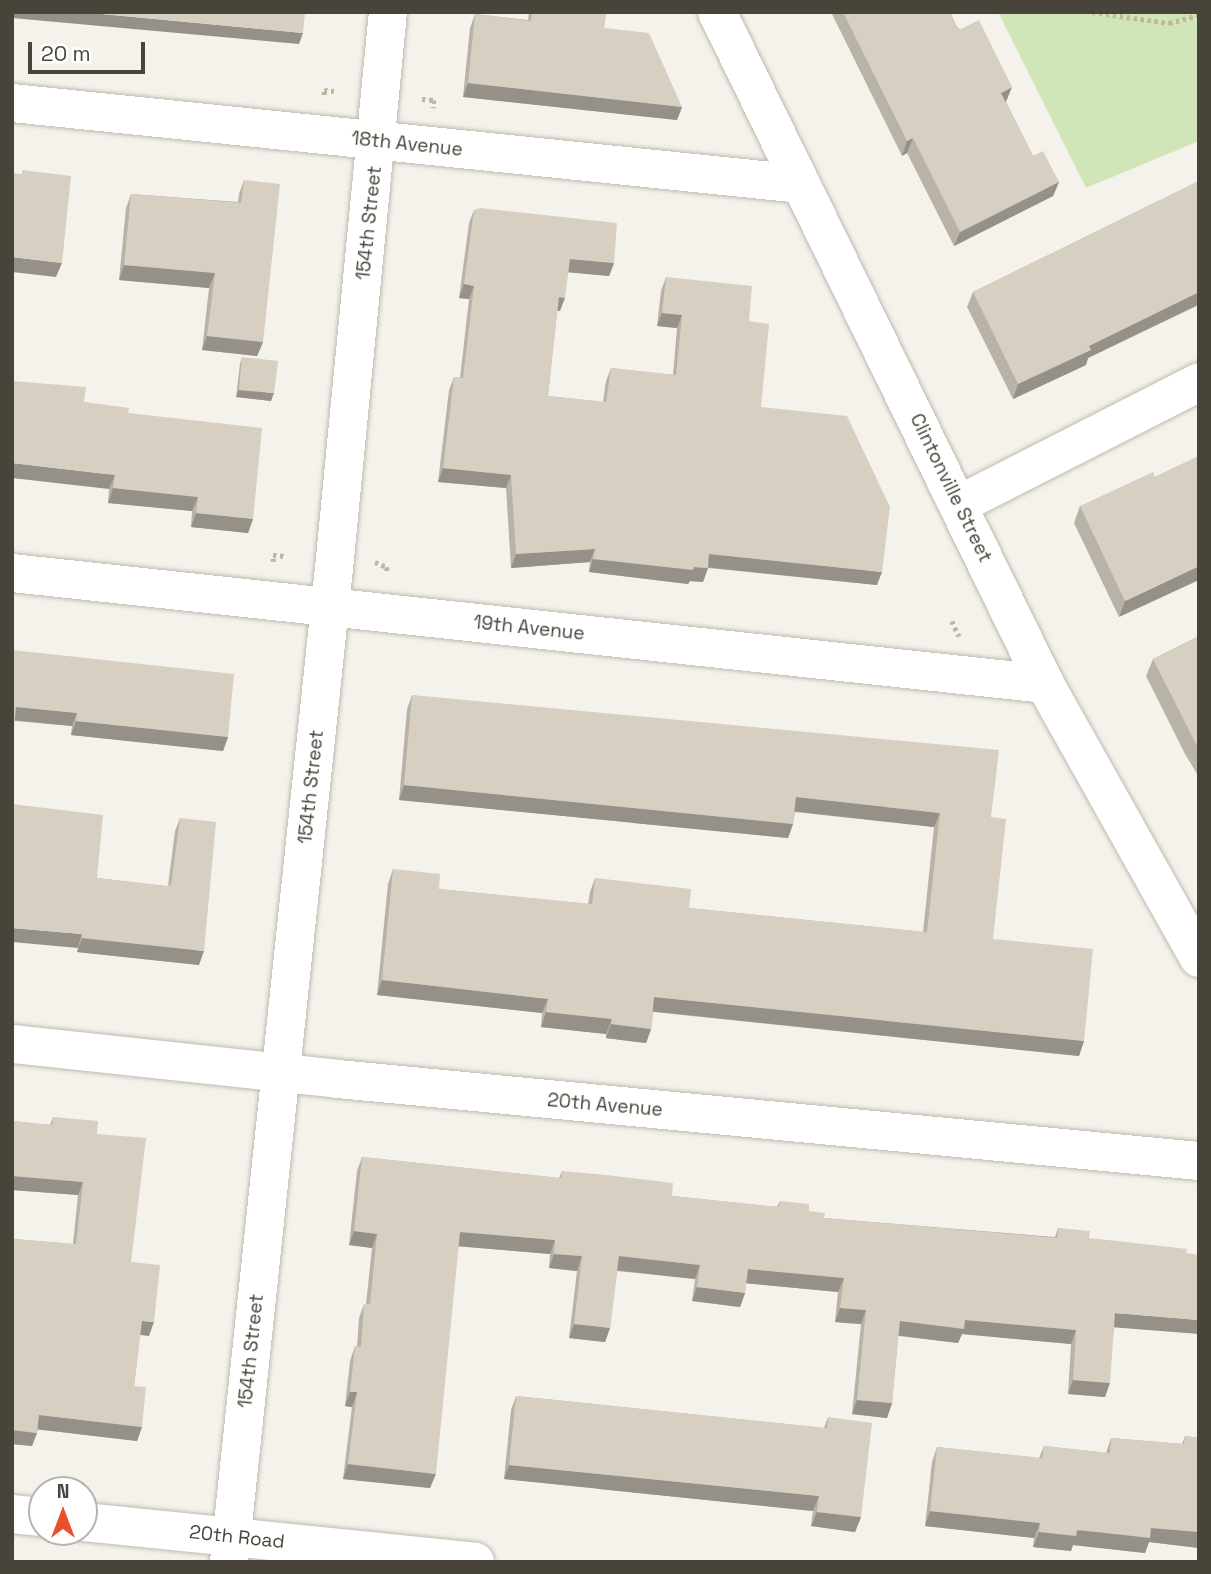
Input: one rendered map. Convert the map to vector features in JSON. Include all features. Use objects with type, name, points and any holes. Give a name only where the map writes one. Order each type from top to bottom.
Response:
[{"type":"street","name":"154th Street","points":[[230,1549],[330,606],[388,12]]},
{"type":"street","name":"Clintonville Street","points":[[717,12],[960,504],[1045,684],[1199,958]]},
{"type":"street","name":"18th Avenue","points":[[12,103],[801,184]]},
{"type":"street","points":[[960,504],[1199,382]]},
{"type":"street","name":"19th Avenue","points":[[12,573],[1045,684]]},
{"type":"street","name":"20th Avenue","points":[[12,1044],[281,1073],[1199,1161]]},
{"type":"street","name":"20th Road","points":[[98,1525],[230,1549],[474,1562]]},
{"type":"path","points":[[1092,12],[1169,23],[1199,15]]},
{"type":"path","points":[[324,90],[334,91]]},
{"type":"path","points":[[274,555],[285,556]]},
{"type":"path","points":[[375,562],[387,567],[386,578]]},
{"type":"path","points":[[953,621],[960,636]]},
{"type":"green space","points":[[998,12],[1199,12],[1199,141],[1086,188]]},
{"type":"building","points":[[81,12],[305,12],[303,33]]},
{"type":"building","points":[[532,12],[606,12],[604,28],[649,33],[682,107],[468,83],[475,14],[531,21]]},
{"type":"building","points":[[843,12],[950,12],[957,27],[961,29],[979,20],[1012,87],[1001,93],[1033,156],[1043,151],[1059,182],[960,232],[913,138],[907,141]]},
{"type":"building","points":[[22,170],[71,176],[62,263],[12,257],[12,173],[22,174]]},
{"type":"building","points":[[244,180],[280,184],[263,342],[207,336],[215,273],[124,265],[131,194],[241,203]]},
{"type":"building","points":[[1199,181],[1199,292],[1089,346],[1091,350],[1018,384],[973,292]]},
{"type":"building","points":[[480,208],[617,223],[614,263],[570,259],[565,298],[559,297],[548,396],[606,402],[611,368],[676,375],[682,315],[662,313],[666,277],[752,286],[749,321],[769,324],[761,407],[847,416],[890,507],[882,572],[709,554],[708,568],[694,567],[693,570],[593,559],[595,549],[516,554],[511,475],[443,468],[454,377],[463,378],[474,286],[464,284],[474,210]]},
{"type":"building","points":[[242,357],[278,361],[274,393],[239,390]]},
{"type":"building","points":[[12,381],[86,387],[84,402],[129,408],[128,413],[262,428],[253,519],[196,513],[198,497],[113,488],[115,475],[12,463]]},
{"type":"building","points":[[1199,456],[1199,566],[1125,601],[1080,506],[1153,472],[1155,477]]},
{"type":"building","points":[[1199,636],[1199,750],[1153,659]]},
{"type":"building","points":[[12,650],[234,674],[228,737],[76,721],[77,713],[16,707],[12,728]]},
{"type":"building","points":[[412,695],[999,750],[991,817],[1006,819],[993,939],[1093,949],[1084,1041],[654,997],[651,1029],[611,1024],[612,1019],[546,1012],[548,999],[382,980],[393,869],[440,874],[439,889],[592,904],[595,878],[691,889],[689,908],[927,932],[940,813],[796,797],[793,824],[404,785]]},
{"type":"building","points":[[12,804],[103,815],[97,878],[165,886],[171,885],[180,818],[216,822],[204,951],[82,938],[82,934],[12,928]]},
{"type":"building","points":[[53,1117],[98,1121],[97,1134],[146,1138],[131,1262],[160,1265],[154,1322],[142,1321],[134,1386],[146,1387],[142,1427],[39,1415],[37,1433],[12,1430],[14,1239],[76,1244],[83,1182],[12,1176],[12,1121],[52,1125]]},
{"type":"building","points":[[362,1157],[561,1178],[562,1171],[673,1183],[672,1196],[779,1207],[780,1201],[809,1204],[809,1211],[825,1213],[824,1218],[1057,1238],[1058,1228],[1090,1231],[1089,1238],[1187,1249],[1186,1253],[1199,1255],[1199,1320],[1115,1313],[1110,1383],[1073,1380],[1076,1330],[965,1320],[964,1329],[900,1321],[892,1403],[857,1400],[866,1310],[840,1308],[844,1278],[748,1269],[745,1293],[697,1287],[700,1265],[619,1256],[610,1328],[574,1324],[582,1256],[554,1254],[555,1240],[460,1232],[436,1474],[348,1464],[357,1392],[350,1392],[355,1346],[361,1347],[364,1304],[370,1304],[377,1234],[354,1231]]},
{"type":"building","points":[[516,1396],[827,1428],[828,1417],[872,1423],[861,1517],[817,1512],[819,1496],[509,1465]]},
{"type":"building","points":[[1185,1436],[1199,1438],[1199,1532],[1151,1528],[1150,1538],[1077,1530],[1076,1536],[1039,1532],[1040,1523],[930,1511],[937,1447],[1042,1458],[1044,1446],[1110,1453],[1111,1438],[1184,1444]]}]
